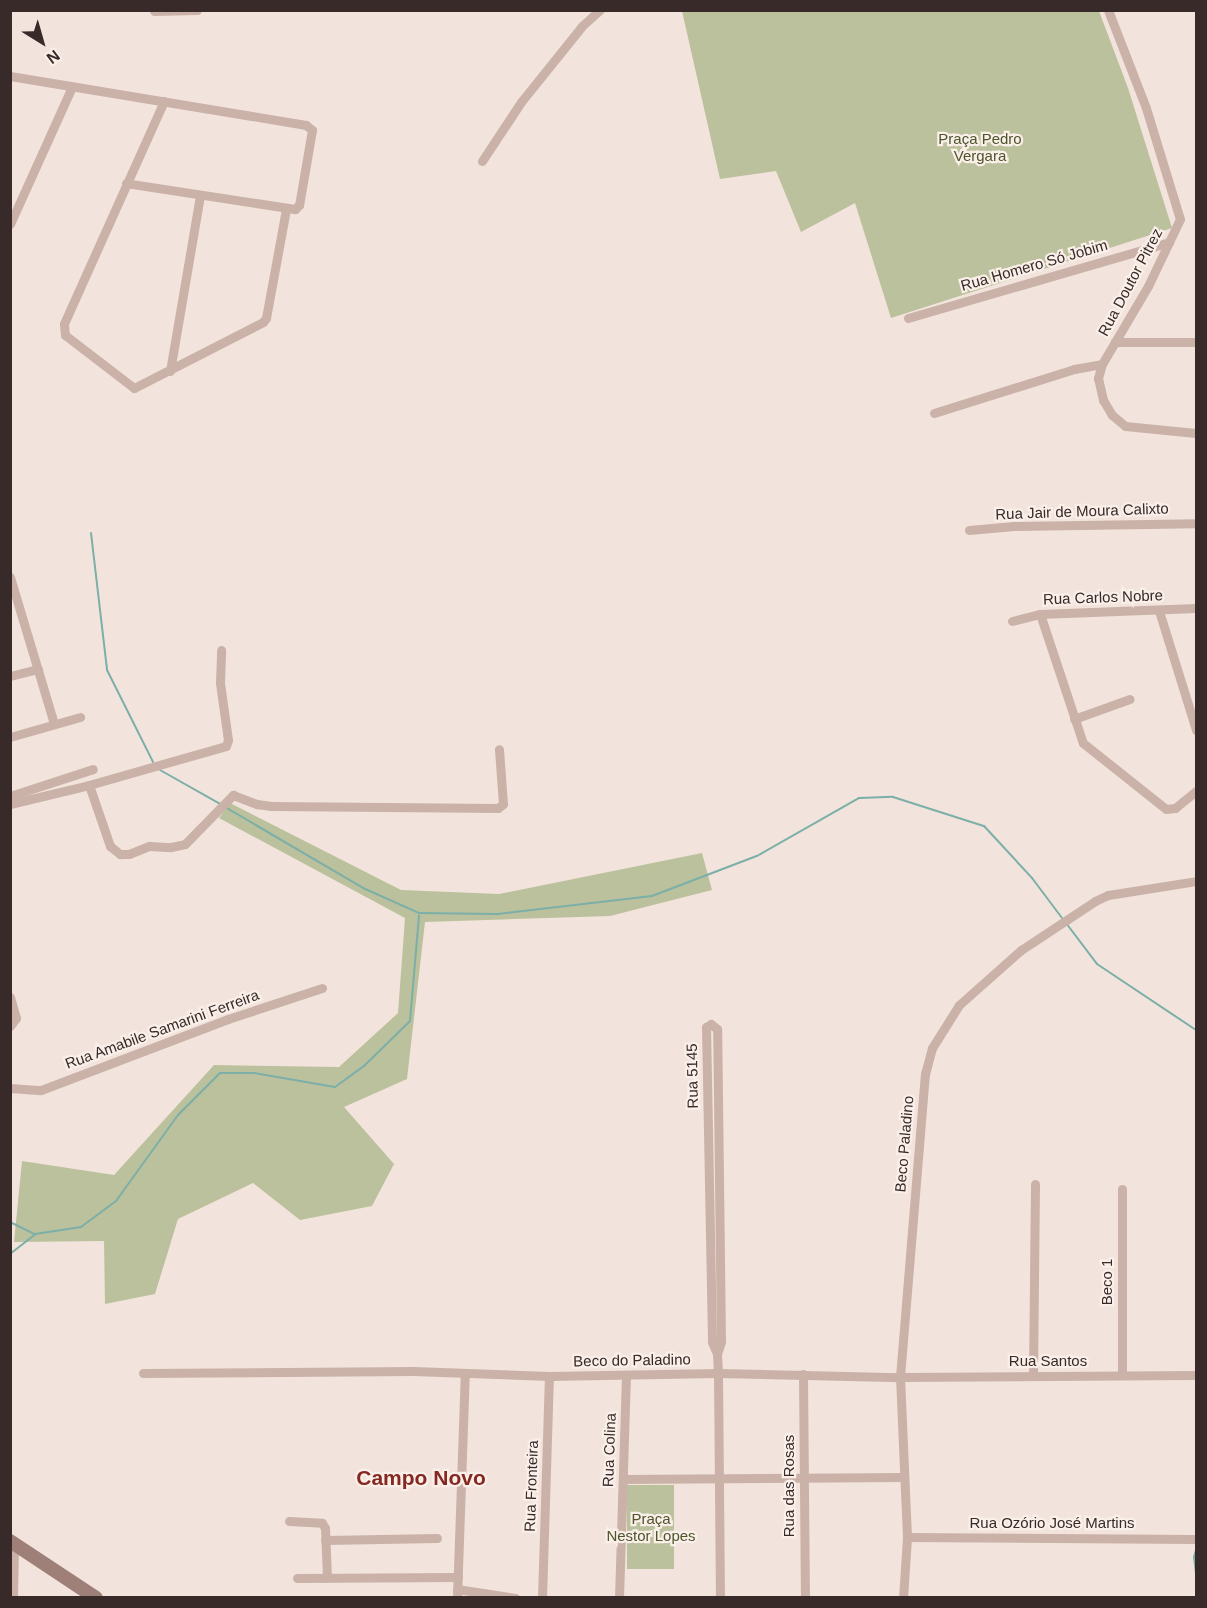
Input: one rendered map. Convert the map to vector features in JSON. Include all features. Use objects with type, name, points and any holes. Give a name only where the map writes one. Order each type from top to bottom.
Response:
[{"type":"main road","points":[[12,1542],[96,1598]]},
{"type":"street","points":[[154,11],[197,10]]},
{"type":"street","points":[[482,160],[521,102],[582,26],[600,10]]},
{"type":"street","name":"Rua Doutor Pitrez","points":[[1108,10],[1146,108],[1180,219],[1148,286],[1102,364],[1098,378],[1103,400],[1112,415],[1125,426],[1197,433]]},
{"type":"street","points":[[10,76],[311,127],[298,207],[286,209],[126,183]]},
{"type":"street","points":[[10,224],[72,87]]},
{"type":"street","points":[[164,101],[63,330],[65,335],[133,388],[266,320],[286,209]]},
{"type":"street","points":[[170,371],[200,196]]},
{"type":"street","name":"Rua Homero Só Jobim","points":[[908,318],[1169,242]]},
{"type":"street","points":[[1115,342],[1197,342]]},
{"type":"street","points":[[934,413],[1074,369],[1102,364]]},
{"type":"street","name":"Rua Jair de Moura Calixto","points":[[969,530],[1014,526],[1197,523]]},
{"type":"street","points":[[10,578],[54,724]]},
{"type":"street","name":"Rua Carlos Nobre","points":[[1012,621],[1041,614],[1197,608]]},
{"type":"street","points":[[1159,611],[1197,730]]},
{"type":"street","points":[[10,615],[21,612]]},
{"type":"street","points":[[1041,614],[1083,743],[1166,809],[1172,809],[1197,791]]},
{"type":"street","points":[[10,804],[89,785],[226,746],[228,740],[220,683],[221,650]]},
{"type":"street","points":[[10,676],[38,669]]},
{"type":"street","points":[[1074,718],[1131,699]]},
{"type":"street","points":[[10,737],[80,717]]},
{"type":"street","points":[[89,785],[110,846],[120,854],[129,854],[149,846],[171,847],[185,844],[233,795],[257,804],[271,806],[498,808],[503,804],[499,749]]},
{"type":"street","points":[[10,796],[93,769]]},
{"type":"street","name":"Beco Paladino","points":[[900,1377],[925,1074],[932,1048],[959,1005],[1021,950],[1102,897],[1197,881]]},
{"type":"street","name":"Rua Amabile Samarini Ferreira","points":[[10,1088],[41,1090],[228,1019],[322,988]]},
{"type":"street","points":[[10,997],[16,1018],[10,1026]]},
{"type":"street","name":"Rua 5145","points":[[713,1160],[717,1029],[711,1024],[706,1028],[713,1160],[714,1242],[721,1342],[717,1354],[720,1598]]},
{"type":"street","points":[[1034,1376],[1035,1184]]},
{"type":"street","name":"Beco 1","points":[[1122,1189],[1122,1376]]},
{"type":"street","name":"Beco do Paladino","points":[[143,1373],[412,1371],[549,1376],[718,1373],[900,1377]]},
{"type":"street","points":[[465,1374],[457,1593],[515,1598]]},
{"type":"street","name":"Rua das Rosas","points":[[803,1374],[805,1598]]},
{"type":"street","name":"Rua Colina","points":[[619,1598],[626,1375]]},
{"type":"street","name":"Rua Santos","points":[[900,1377],[1197,1375]]},
{"type":"street","name":"Rua Fronteira","points":[[542,1598],[549,1376]]},
{"type":"street","points":[[900,1377],[907,1537],[903,1598]]},
{"type":"street","points":[[623,1479],[904,1477]]},
{"type":"street","points":[[290,1521],[322,1523],[327,1578]]},
{"type":"street","name":"Rua Ozório José Martins","points":[[907,1537],[1197,1539]]},
{"type":"street","points":[[325,1540],[437,1538]]},
{"type":"street","points":[[12,1542],[13,1598]]},
{"type":"street","points":[[297,1578],[458,1577]]},
{"type":"green space","name":"Praça Pedro Vergara","points":[[682,11],[1099,11],[1128,88],[1172,228],[891,318],[855,203],[801,232],[776,171],[720,179]]},
{"type":"green space","points":[[230,803],[401,890],[499,894],[702,853],[712,890],[610,916],[425,922],[407,1079],[344,1107],[394,1164],[372,1206],[300,1220],[253,1183],[178,1219],[155,1294],[105,1304],[104,1241],[14,1242],[22,1161],[114,1175],[214,1065],[339,1067],[398,1013],[405,918],[219,818]]},
{"type":"green space","name":"Praça Nestor Lopes","points":[[627,1485],[674,1485],[674,1569],[627,1569]]},
{"type":"waterway","points":[[91,533],[107,670],[153,762]]},
{"type":"waterway","points":[[160,770],[220,804]]},
{"type":"waterway","points":[[225,807],[363,888],[419,913],[498,914],[652,896],[757,856],[859,798],[893,797],[984,826],[1032,878],[1062,918]]},
{"type":"waterway","points":[[10,1222],[35,1234],[81,1227],[116,1201],[178,1115],[220,1073],[254,1073],[335,1087],[364,1066],[410,1021],[419,915]]},
{"type":"waterway","points":[[1066,923],[1097,964],[1196,1030]]},
{"type":"waterway","points":[[10,1254],[34,1235]]},
{"type":"waterway","points":[[1196,1550],[1194,1557],[1196,1574]]},
{"type":"district","name":"Campo Novo","points":[[421,1478]]}]
